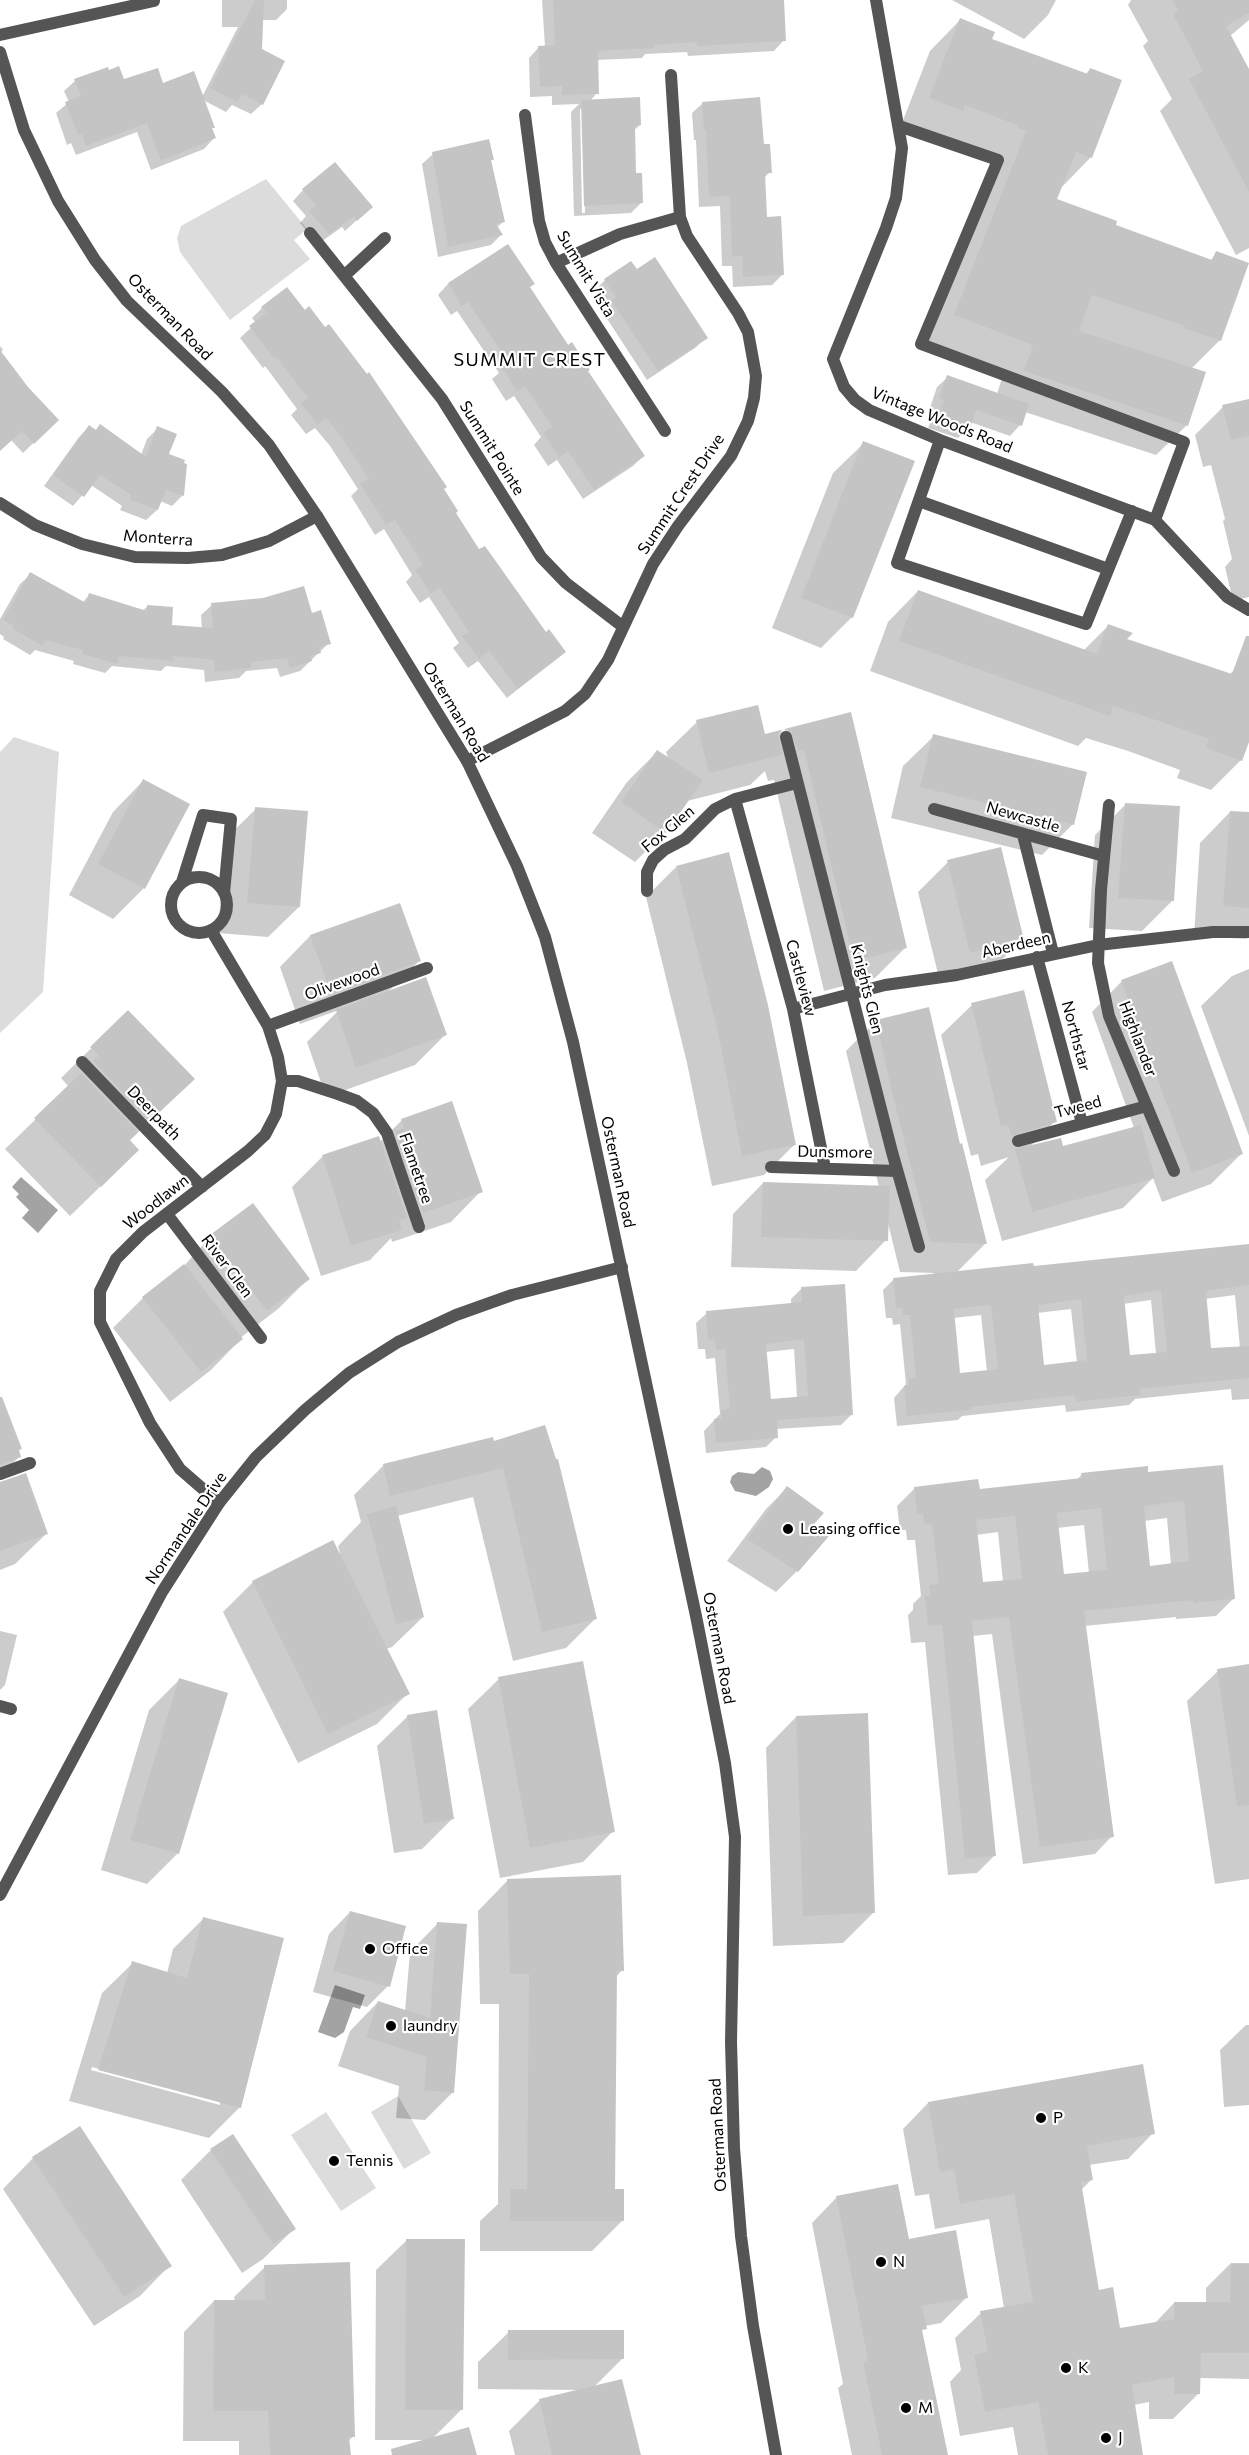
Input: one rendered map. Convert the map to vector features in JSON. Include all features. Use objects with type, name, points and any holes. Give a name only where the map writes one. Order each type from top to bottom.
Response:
[{"type":"street","name":"Vintage Woods Road","points":[[876,0],[902,148],[896,198],[832,359],[844,387],[855,400],[869,410],[940,440],[1155,520],[1227,597],[1249,610]]},
{"type":"street","points":[[0,35],[154,1]]},
{"type":"street","name":"Osterman Road","points":[[0,52],[24,130],[58,201],[95,260],[127,301],[222,392],[268,445],[317,516],[467,761],[517,866],[545,938],[573,1042],[725,1763],[735,1837],[731,2042],[734,2148],[741,2236],[753,2326],[776,2455]]},
{"type":"street","name":"Summit Crest Drive","points":[[467,761],[565,711],[585,694],[608,660],[653,564],[678,526],[731,456],[748,421],[754,398],[756,376],[748,332],[687,236],[680,217],[671,75]]},
{"type":"street","name":"Summit Vista","points":[[525,115],[539,221],[545,242],[556,263],[665,431]]},
{"type":"street","points":[[899,126],[998,160],[921,344],[1184,442],[1155,520]]},
{"type":"street","points":[[556,263],[620,234],[680,217]]},
{"type":"street","name":"Summit Pointe","points":[[310,233],[442,399],[541,557],[566,583],[622,626]]},
{"type":"street","points":[[344,276],[385,238]]},
{"type":"street","points":[[940,440],[897,563],[1086,624],[1132,511]]},
{"type":"street","points":[[919,501],[1108,569]]},
{"type":"street","name":"Monterra","points":[[0,502],[35,525],[82,544],[146,557],[188,558],[222,555],[269,541],[317,516]]},
{"type":"street","name":"Knights Glen","points":[[786,737],[897,1170],[919,1247]]},
{"type":"street","name":"Fox Glen","points":[[647,891],[647,872],[658,855],[685,839],[715,809],[735,799],[797,783]]},
{"type":"street","name":"Castleview","points":[[735,799],[793,1009],[825,1168]]},
{"type":"street","name":"Highlander","points":[[1109,805],[1098,963],[1109,1016],[1174,1171]]},
{"type":"street","name":"Newcastle","points":[[934,809],[1104,856]]},
{"type":"street","points":[[182,882],[202,815],[231,819],[224,893],[226,912],[222,921],[211,930],[196,933],[179,926],[173,918],[171,898],[175,889],[182,882],[191,878],[210,879],[224,893]]},
{"type":"street","points":[[1023,835],[1053,953]]},
{"type":"street","name":"Woodlawn","points":[[211,930],[268,1026],[278,1056],[282,1081],[276,1114],[265,1135],[248,1151],[143,1232],[116,1259],[100,1292],[100,1322],[150,1423],[180,1469],[219,1503]]},
{"type":"street","name":"Aberdeen","points":[[793,1009],[895,983],[957,975],[1098,945],[1213,932],[1249,932]]},
{"type":"street","name":"Northstar","points":[[1037,957],[1082,1123]]},
{"type":"street","name":"Olivewood","points":[[268,1026],[427,968]]},
{"type":"street","name":"Deerpath","points":[[82,1062],[202,1187]]},
{"type":"street","name":"Flametree","points":[[282,1081],[298,1081],[338,1094],[357,1101],[373,1113],[387,1133],[419,1227]]},
{"type":"street","name":"Tweed","points":[[1018,1141],[1147,1106]]},
{"type":"street","name":"Dunsmore","points":[[771,1167],[897,1170]]},
{"type":"street","name":"River Glen","points":[[167,1214],[261,1338]]},
{"type":"street","name":"Normandale Drive","points":[[0,1894],[162,1592],[219,1503],[256,1457],[305,1410],[349,1373],[398,1342],[456,1315],[512,1295],[622,1267]]},
{"type":"street","points":[[0,1474],[30,1463]]},
{"type":"shaded area","points":[[266,179],[307,229],[294,240],[310,259],[230,320],[180,252],[177,238],[181,226]]},
{"type":"shaded area","points":[[14,737],[59,752],[43,992],[0,1033],[0,752]]},
{"type":"shaded area","points":[[21,1177],[58,1210],[38,1233],[22,1218],[29,1210],[16,1197],[19,1194],[12,1187]]},
{"type":"shaded area","points":[[762,1467],[770,1471],[773,1479],[769,1487],[756,1496],[735,1491],[730,1482],[732,1476],[738,1472],[754,1474]]},
{"type":"shaded area","points":[[335,1985],[365,1995],[360,2009],[353,2007],[344,2032],[335,2038],[318,2032]]},
{"type":"shaded area","points":[[398,2096],[431,2153],[404,2169],[371,2112]]},
{"type":"shaded area","name":"Tennis","points":[[326,2112],[376,2188],[341,2211],[291,2135]]},
{"type":"building","points":[[255,0],[264,0],[262,49],[285,61],[263,105],[242,94],[237,102],[210,88]]},
{"type":"building","points":[[553,0],[784,0],[786,41],[697,46],[697,42],[654,45],[654,48],[598,51],[599,94],[562,95],[562,86],[540,87],[538,46],[555,45]]},
{"type":"building","points":[[1172,0],[1249,0],[1249,13],[1226,26],[1249,69],[1249,192],[1189,79],[1203,71],[1173,14],[1178,11]]},
{"type":"building","points":[[960,18],[995,32],[992,39],[1088,74],[1090,68],[1122,80],[1092,158],[1076,152],[1057,199],[1117,221],[1116,225],[1212,260],[1216,251],[1249,263],[1221,341],[1184,328],[1185,326],[1092,295],[1079,331],[1206,372],[1188,426],[1024,371],[1033,345],[954,315],[1026,131],[1018,128],[1019,126],[965,105],[963,111],[929,98]]},
{"type":"building","points":[[119,66],[124,79],[158,68],[163,83],[194,71],[215,128],[212,128],[216,138],[161,161],[147,123],[86,146],[82,134],[78,135],[65,102],[81,96],[74,79],[108,67],[109,70]]},
{"type":"building","points":[[640,97],[641,125],[635,126],[636,173],[642,173],[643,203],[584,206],[581,100]]},
{"type":"building","points":[[760,97],[764,144],[770,144],[772,173],[765,173],[767,217],[781,216],[784,275],[743,277],[742,256],[732,257],[730,196],[709,197],[706,130],[704,130],[702,102]]},
{"type":"building","points":[[489,139],[494,160],[491,160],[505,222],[496,224],[503,235],[448,247],[432,152]]},
{"type":"building","points":[[335,162],[373,207],[357,221],[354,217],[329,234],[309,211],[316,205],[302,189]]},
{"type":"building","points":[[508,244],[535,284],[530,287],[568,345],[572,342],[590,370],[588,371],[645,456],[594,490],[568,451],[559,457],[543,433],[552,427],[525,386],[517,391],[502,368],[509,363],[468,302],[462,306],[448,283]]},
{"type":"building","points":[[655,257],[708,338],[658,371],[611,300],[616,297],[604,279],[631,261],[637,269]]},
{"type":"building","points":[[287,287],[305,310],[309,306],[325,327],[329,324],[367,374],[369,372],[447,487],[444,489],[458,511],[456,513],[479,549],[485,546],[546,632],[549,629],[566,652],[518,689],[489,651],[479,659],[462,636],[469,632],[440,588],[431,594],[415,570],[423,565],[395,520],[386,525],[360,484],[369,479],[340,435],[326,418],[317,425],[301,403],[308,398],[249,326],[266,313],[261,307]]},
{"type":"building","points":[[0,350],[28,387],[59,420],[34,444],[22,431],[0,451]]},
{"type":"building","points":[[947,375],[1029,404],[1022,426],[976,410],[970,429],[938,417],[944,400],[939,398]]},
{"type":"building","points":[[1249,399],[1249,436],[1231,440],[1222,405]]},
{"type":"building","points":[[100,424],[146,457],[157,426],[177,434],[169,454],[185,460],[184,463],[187,464],[184,496],[166,490],[158,510],[130,500],[131,495],[100,475],[84,497],[53,475],[89,425],[96,430]]},
{"type":"building","points":[[863,441],[915,461],[853,618],[801,598]]},
{"type":"building","points":[[30,572],[86,603],[89,593],[147,611],[147,605],[173,607],[172,625],[213,628],[211,603],[263,598],[304,586],[312,613],[321,610],[331,644],[319,647],[321,653],[310,656],[312,661],[290,668],[287,658],[251,662],[251,668],[215,672],[214,660],[173,656],[173,661],[119,656],[117,664],[82,654],[83,650],[45,640],[42,646],[3,620]]},
{"type":"building","points":[[918,590],[1097,654],[1108,624],[1133,633],[1127,639],[1232,674],[1246,636],[1249,636],[1249,742],[1242,761],[1206,748],[1209,739],[1159,721],[1113,706],[1110,716],[899,641]]},
{"type":"building","points":[[758,705],[765,734],[782,730],[778,734],[782,755],[709,773],[696,720]]},
{"type":"building","points":[[851,712],[907,948],[854,961],[804,750],[798,751],[791,731],[784,729]]},
{"type":"building","points":[[933,734],[1087,772],[1074,825],[920,787]]},
{"type":"building","points":[[657,750],[703,780],[666,833],[621,802]]},
{"type":"building","points":[[143,779],[190,804],[145,889],[98,864]]},
{"type":"building","points":[[1125,803],[1180,806],[1174,901],[1118,898]]},
{"type":"building","points":[[255,807],[308,811],[300,907],[247,903]]},
{"type":"building","points":[[1230,811],[1249,812],[1249,908],[1223,906]]},
{"type":"building","points":[[1001,847],[1024,940],[970,953],[947,860]]},
{"type":"building","points":[[729,852],[768,1005],[796,1145],[742,1156],[718,1032],[676,866]]},
{"type":"building","points":[[400,903],[421,961],[331,994],[310,935]]},
{"type":"building","points":[[1172,961],[1243,1154],[1192,1173],[1121,980]]},
{"type":"building","points":[[426,977],[447,1035],[356,1068],[336,1010]]},
{"type":"building","points":[[1024,990],[1057,1122],[1012,1136],[1008,1125],[1001,1126],[971,1003]]},
{"type":"building","points":[[929,1007],[960,1144],[962,1143],[987,1244],[930,1242],[893,1096],[876,1020]]},
{"type":"building","points":[[128,1010],[195,1079],[150,1121],[93,1061],[99,1056],[90,1047]]},
{"type":"building","points":[[81,1073],[138,1132],[130,1140],[139,1150],[101,1187],[34,1118]]},
{"type":"building","points":[[452,1101],[483,1192],[423,1213],[395,1131],[404,1128],[401,1119]]},
{"type":"building","points":[[1141,1125],[1155,1178],[1032,1212],[1015,1149],[1061,1138],[1063,1146]]},
{"type":"building","points":[[379,1136],[407,1218],[399,1221],[402,1230],[351,1246],[322,1155]]},
{"type":"building","points":[[763,1182],[890,1186],[888,1241],[761,1237]]},
{"type":"building","points":[[253,1203],[310,1279],[267,1311],[210,1235]]},
{"type":"building","points":[[1249,1244],[1249,1285],[1206,1291],[1211,1348],[1249,1346],[1249,1378],[1140,1389],[1141,1395],[1076,1402],[1075,1395],[970,1407],[971,1410],[907,1416],[904,1386],[909,1385],[909,1379],[916,1378],[910,1315],[903,1315],[902,1308],[896,1308],[893,1278],[1033,1263],[1034,1266]],"holes":[[[1161,1290],[1167,1352],[1130,1355],[1124,1296]],[[1081,1299],[1087,1360],[1044,1365],[1038,1305]],[[991,1305],[998,1369],[960,1373],[954,1309]]]},
{"type":"building","points":[[184,1264],[243,1339],[201,1372],[142,1297]]},
{"type":"building","points":[[845,1284],[853,1415],[777,1420],[778,1438],[716,1443],[714,1419],[722,1418],[721,1410],[730,1409],[725,1349],[716,1350],[715,1339],[708,1340],[706,1311],[802,1302],[801,1287]],"holes":[[[804,1339],[808,1396],[771,1399],[766,1344]]]},
{"type":"building","points":[[0,1397],[2,1397],[22,1449],[19,1450],[21,1457],[0,1465]]},
{"type":"building","points":[[545,1425],[556,1459],[558,1459],[597,1619],[542,1632],[503,1468],[390,1496],[383,1464],[493,1437],[494,1441]]},
{"type":"building","points":[[1223,1465],[1235,1599],[1193,1603],[1193,1600],[1084,1611],[1114,1837],[1040,1847],[1009,1617],[972,1621],[996,1856],[965,1859],[942,1625],[928,1626],[925,1596],[931,1596],[929,1585],[939,1584],[932,1523],[924,1524],[923,1513],[917,1514],[914,1487],[978,1479],[980,1489],[1082,1478],[1081,1473],[1148,1466],[1148,1472]],"holes":[[[1184,1501],[1189,1561],[1150,1566],[1144,1506]],[[1101,1508],[1107,1570],[1064,1574],[1057,1513]],[[1015,1516],[1022,1579],[983,1582],[976,1520]]]},
{"type":"building","points":[[26,1473],[48,1534],[0,1551],[0,1482]]},
{"type":"building","name":"Leasing office","points":[[787,1486],[824,1513],[814,1524],[830,1535],[798,1572],[747,1539]]},
{"type":"building","points":[[396,1506],[424,1617],[396,1624],[367,1514]]},
{"type":"building","points":[[333,1540],[410,1694],[328,1734],[252,1581]]},
{"type":"building","points":[[583,1661],[615,1832],[530,1848],[498,1677]]},
{"type":"building","points":[[1249,1664],[1249,1805],[1237,1806],[1217,1669]]},
{"type":"building","points":[[179,1678],[228,1693],[179,1854],[130,1840]]},
{"type":"building","points":[[437,1710],[454,1819],[424,1824],[407,1715]]},
{"type":"building","points":[[868,1713],[875,1913],[803,1916],[796,1716]]},
{"type":"building","points":[[621,1875],[624,1971],[617,1971],[615,2189],[624,2189],[624,2221],[510,2221],[510,2189],[527,2189],[529,1974],[510,1974],[507,1879]]},
{"type":"building","name":"Office","points":[[350,1911],[406,1926],[390,1987],[333,1971]]},
{"type":"building","points":[[203,1917],[284,1938],[241,2108],[98,2070],[132,1961],[187,1978]]},
{"type":"building","points":[[437,1922],[467,1924],[454,2093],[424,2090],[427,2057],[366,2037],[378,2001],[430,2018]]},
{"type":"building","points":[[1143,2064],[1155,2134],[1087,2146],[1093,2180],[1081,2182],[1099,2290],[1113,2287],[1120,2328],[1174,2319],[1174,2302],[1230,2302],[1231,2264],[1249,2264],[1249,2353],[1201,2353],[1200,2394],[1174,2394],[1174,2377],[1132,2385],[1143,2455],[1048,2455],[1038,2402],[985,2412],[974,2355],[988,2352],[980,2311],[1033,2302],[1014,2194],[960,2204],[954,2169],[940,2172],[928,2102]]},
{"type":"building","points":[[80,2126],[172,2266],[124,2297],[32,2157]]},
{"type":"building","points":[[233,2134],[296,2229],[273,2244],[210,2149]]},
{"type":"building","points":[[898,2184],[909,2239],[956,2230],[968,2298],[922,2306],[927,2329],[922,2330],[948,2455],[882,2455],[863,2362],[868,2360],[836,2196]]},
{"type":"building","points":[[406,2239],[465,2239],[463,2410],[405,2410]]},
{"type":"building","points":[[350,2262],[355,2437],[349,2437],[351,2455],[270,2455],[268,2411],[213,2411],[214,2300],[265,2300],[264,2265]]},
{"type":"building","points":[[508,2330],[624,2330],[624,2359],[508,2360]]},
{"type":"building","points":[[622,2379],[641,2455],[552,2455],[539,2399]]},
{"type":"building","points":[[469,2427],[477,2455],[392,2455],[391,2449]]},
{"type":"place","name":"Leasing office","points":[[788,1529]]},
{"type":"place","name":"Office","points":[[370,1949]]},
{"type":"place","name":"laundry","points":[[391,2026]]},
{"type":"place","name":"P","points":[[1041,2118]]},
{"type":"place","name":"Tennis","points":[[334,2161]]},
{"type":"place","name":"N","points":[[881,2262]]},
{"type":"place","name":"K","points":[[1066,2368]]},
{"type":"place","name":"M","points":[[906,2408]]},
{"type":"place","name":"J","points":[[1106,2438]]},
{"type":"district","name":"SUMMIT CREST","points":[[530,360]]}]
